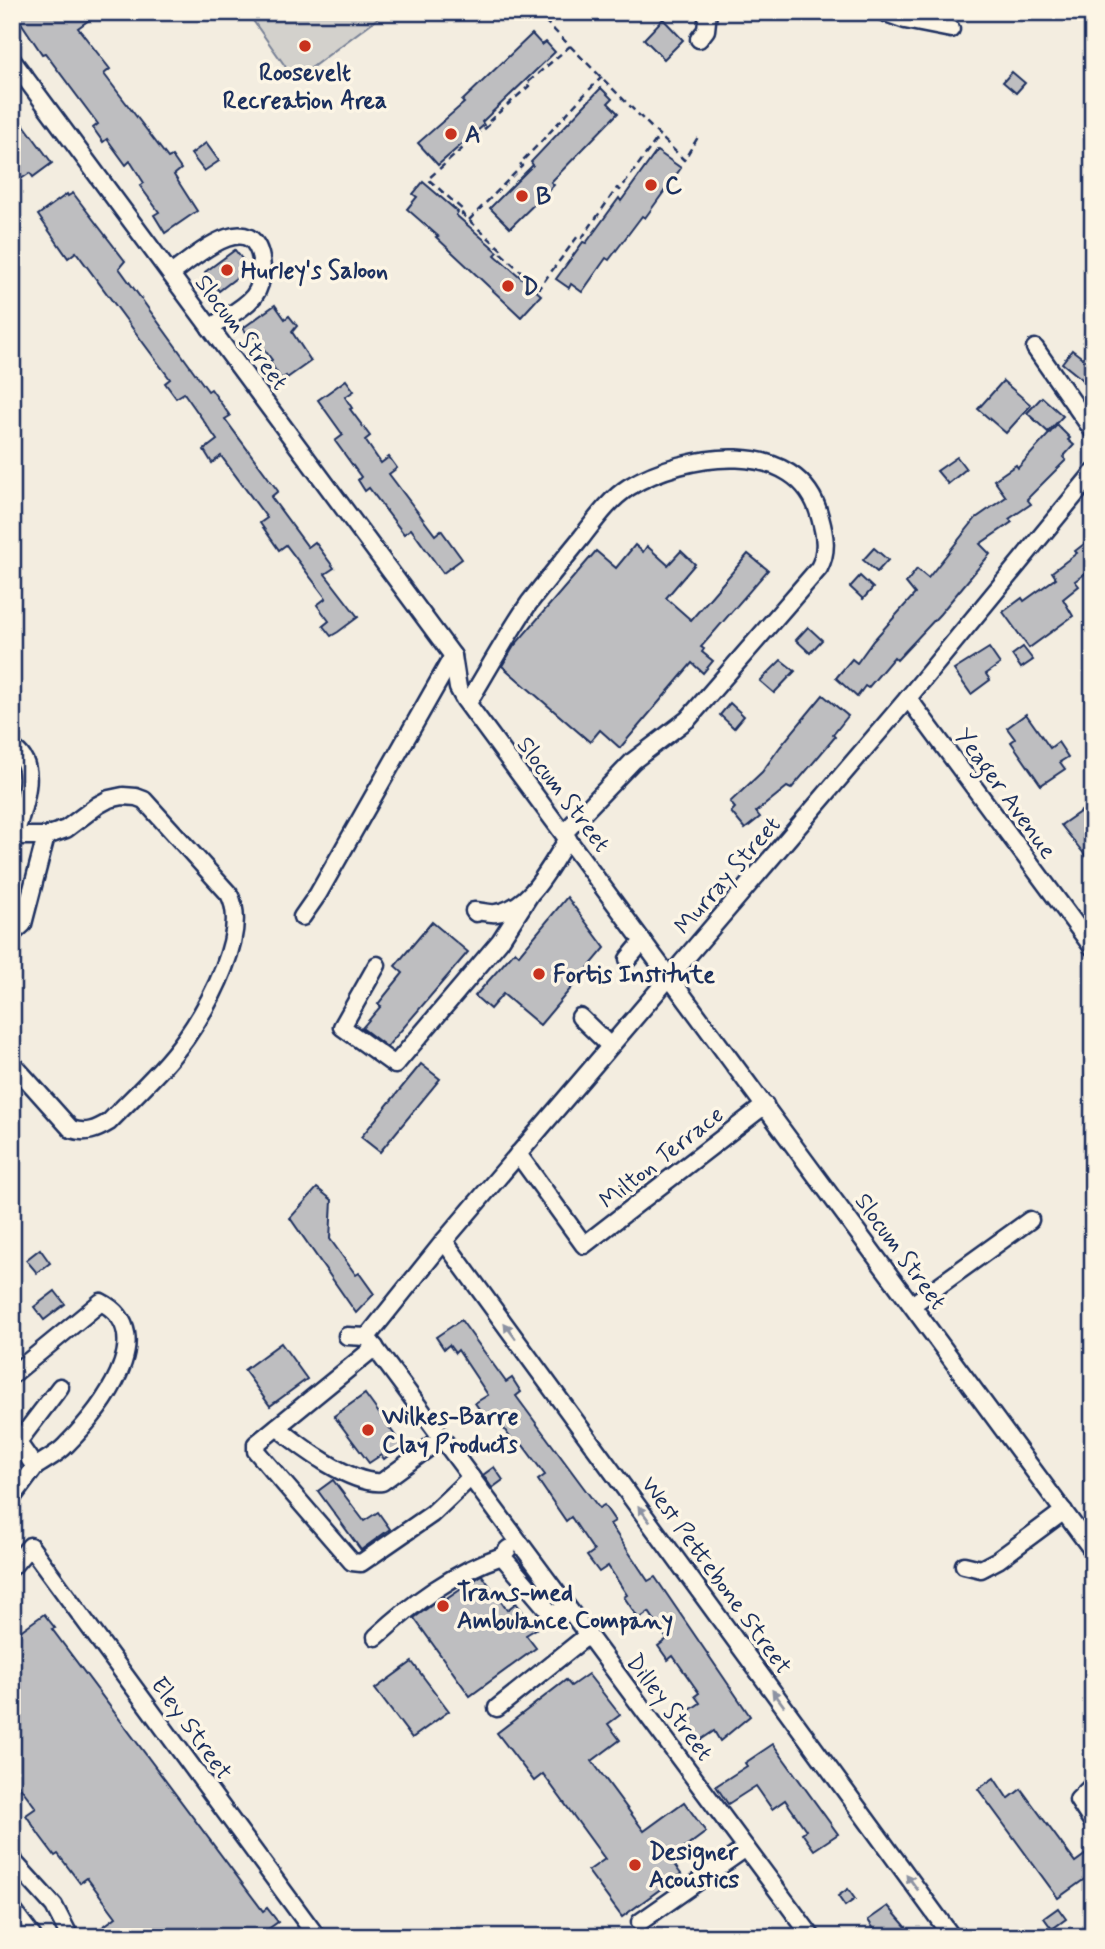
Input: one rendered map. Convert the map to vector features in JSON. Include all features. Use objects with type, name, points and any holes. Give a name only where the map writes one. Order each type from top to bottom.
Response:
[{"type":"street","points":[[699,39],[706,30],[708,12]]},
{"type":"street","points":[[883,12],[905,20],[951,29]]},
{"type":"street","name":"Slocum Street","points":[[12,60],[453,656],[458,688],[468,703],[1093,1551]]},
{"type":"street","points":[[171,274],[224,238],[243,237],[256,245],[262,265],[259,288],[238,310],[210,328]]},
{"type":"street","points":[[1035,348],[1093,431]]},
{"type":"street","points":[[377,965],[342,1027],[395,1065],[500,941],[566,836],[633,761],[688,719],[819,568],[825,548],[821,519],[811,496],[799,482],[784,471],[760,461],[742,458],[713,458],[687,462],[629,487],[601,513],[529,604],[468,703]]},
{"type":"street","name":"Murray Street","points":[[471,1477],[432,1514],[361,1563],[352,1562],[256,1451],[256,1444],[371,1342],[395,1291],[444,1241],[908,698],[1093,473]]},
{"type":"street","points":[[302,918],[453,656]]},
{"type":"street","name":"Yeager Avenue","points":[[908,698],[1093,948]]},
{"type":"street","points":[[12,748],[24,758],[28,774],[14,836],[46,836],[66,829],[109,799],[123,796],[144,800],[229,894],[235,905],[236,931],[210,998],[185,1039],[109,1122],[80,1132],[71,1129],[12,1063]]},
{"type":"street","points":[[12,934],[23,924],[46,836]]},
{"type":"street","points":[[476,913],[474,911],[496,913],[519,904],[529,896]]},
{"type":"street","points":[[628,960],[643,941]]},
{"type":"street","points":[[580,1017],[610,1045]]},
{"type":"street","name":"Milton Terrace","points":[[518,1154],[584,1245],[765,1105]]},
{"type":"street","points":[[912,1305],[1030,1220]]},
{"type":"street","name":"West Pettebone Street","points":[[444,1241],[952,1937]]},
{"type":"street","points":[[12,1375],[101,1302],[113,1309],[124,1327],[126,1354],[113,1387],[65,1447],[36,1467],[12,1498]]},
{"type":"street","points":[[347,1335],[371,1342]]},
{"type":"street","name":"Dilley Street","points":[[371,1342],[812,1937]]},
{"type":"street","points":[[36,1467],[15,1438],[60,1387]]},
{"type":"street","points":[[277,1427],[308,1453],[370,1483],[382,1482],[442,1438]]},
{"type":"street","points":[[964,1565],[981,1569],[998,1560],[1064,1511]]},
{"type":"street","points":[[376,1637],[410,1606],[476,1564],[502,1556],[517,1539]]},
{"type":"street","name":"Eley Street","points":[[12,1567],[30,1546],[317,1937]]},
{"type":"street","points":[[502,1556],[553,1616],[567,1606]]},
{"type":"street","points":[[497,1709],[588,1634]]},
{"type":"street","points":[[1093,1785],[1078,1800],[1093,1823]]},
{"type":"street","points":[[640,1922],[746,1848]]},
{"type":"street","points":[[12,1856],[15,1863],[54,1906],[70,1937]]},
{"type":"street","points":[[12,1909],[33,1937]]},
{"type":"path","points":[[552,12],[544,20],[684,160],[698,137]]},
{"type":"path","points":[[570,46],[526,84],[528,86],[488,122],[490,124],[428,179],[464,211],[462,214],[539,288],[578,236],[582,238],[617,188],[620,190],[659,136]]},
{"type":"path","points":[[469,220],[522,166],[520,163],[558,126],[567,112],[602,78]]},
{"type":"shaded area","name":"Roosevelt Recreation Area","points":[[247,12],[386,12],[295,80]]},
{"type":"building","points":[[14,12],[100,12],[78,28],[110,69],[104,74],[168,158],[172,156],[181,169],[174,175],[197,211],[165,233],[154,215],[159,212],[140,186],[144,183],[130,161],[126,165],[107,139],[103,142],[93,128],[98,124],[45,53],[42,54]]},
{"type":"building","points":[[663,19],[683,40],[664,59],[644,39]]},
{"type":"building","points":[[532,34],[542,45],[546,42],[555,52],[482,122],[484,125],[438,165],[418,143],[464,103],[462,101]]},
{"type":"building","points":[[1012,72],[1025,83],[1016,93],[1003,82]]},
{"type":"building","points":[[601,88],[612,99],[608,103],[618,113],[551,182],[554,185],[510,228],[490,208],[533,165],[531,162]]},
{"type":"building","points":[[24,125],[52,163],[33,177],[30,173],[12,185],[12,134]]},
{"type":"building","points":[[206,143],[219,161],[204,171],[191,154]]},
{"type":"building","points":[[657,151],[681,168],[645,218],[642,216],[609,260],[606,258],[582,292],[571,284],[569,288],[556,279],[619,198],[621,201]]},
{"type":"building","points":[[423,182],[498,252],[495,255],[541,295],[521,317],[407,209],[417,197],[413,194]]},
{"type":"building","points":[[73,193],[125,261],[119,268],[208,391],[211,389],[230,416],[225,419],[278,491],[271,497],[308,547],[315,542],[334,568],[325,574],[358,617],[338,632],[331,636],[323,626],[329,621],[317,605],[326,598],[286,545],[279,550],[260,523],[267,518],[221,456],[212,463],[204,450],[217,440],[184,393],[176,398],[165,383],[170,379],[76,252],[68,258],[38,215],[67,194],[68,196]]},
{"type":"building","name":"Hurley's Saloon","points":[[235,250],[249,268],[219,291],[205,272]]},
{"type":"building","points":[[275,305],[285,319],[289,316],[297,326],[292,332],[311,361],[287,378],[286,376],[281,379],[270,362],[272,360],[254,336],[251,339],[243,328]]},
{"type":"building","points":[[1072,350],[1093,366],[1093,388],[1062,363]]},
{"type":"building","points":[[346,380],[354,391],[345,397],[352,408],[350,409],[370,436],[365,440],[381,463],[389,457],[397,468],[389,474],[435,535],[441,530],[462,559],[443,573],[411,529],[404,534],[369,488],[365,491],[358,480],[361,477],[335,441],[343,435],[318,400]]},
{"type":"building","points":[[1003,381],[1031,405],[1006,433],[978,409]]},
{"type":"building","points":[[1042,397],[1063,416],[1048,432],[1027,413]]},
{"type":"building","points":[[1057,425],[1074,445],[1063,457],[1066,460],[1027,499],[1031,504],[1009,519],[1012,522],[980,544],[990,554],[940,614],[897,660],[894,657],[868,688],[865,686],[857,697],[836,678],[852,659],[857,663],[915,594],[906,583],[917,569],[928,578],[976,518],[1006,497],[994,480],[1016,465],[1018,468]]},
{"type":"building","points":[[957,457],[966,469],[948,484],[937,471]]},
{"type":"building","points":[[1093,537],[1093,568],[1075,581],[1079,586],[1063,599],[1073,616],[1029,648],[1003,612],[1056,578],[1052,572]]},
{"type":"building","points":[[635,545],[643,552],[647,546],[668,565],[681,551],[695,564],[666,598],[691,620],[748,554],[768,570],[701,647],[704,649],[702,652],[713,661],[703,673],[692,663],[620,748],[600,730],[590,742],[502,666],[514,646],[596,551],[616,568]]},
{"type":"building","points":[[874,548],[888,560],[877,572],[863,560]]},
{"type":"building","points":[[860,576],[873,588],[863,599],[850,587]]},
{"type":"building","points":[[808,627],[822,640],[810,653],[796,640]]},
{"type":"building","points":[[1023,647],[1033,660],[1021,668],[1012,655]]},
{"type":"building","points":[[989,648],[1000,664],[986,674],[990,680],[971,694],[954,670]]},
{"type":"building","points":[[781,660],[795,671],[774,693],[760,681]]},
{"type":"building","points":[[823,695],[848,716],[833,735],[835,737],[791,789],[787,787],[756,812],[760,817],[745,829],[731,812],[735,808],[730,802],[762,772]]},
{"type":"building","points":[[730,703],[744,716],[734,728],[720,715]]},
{"type":"building","points":[[1026,714],[1050,748],[1058,742],[1068,757],[1060,762],[1065,769],[1041,785],[1011,742],[1015,739],[1007,728]]},
{"type":"building","points":[[1093,803],[1093,865],[1061,825]]},
{"type":"building","name":"Fortis Institute","points":[[567,897],[605,948],[540,1025],[503,994],[490,1009],[475,996],[515,951],[519,955]]},
{"type":"building","points":[[432,922],[468,952],[387,1047],[362,1028],[403,973],[395,966]]},
{"type":"building","points":[[421,1064],[440,1079],[380,1152],[361,1137]]},
{"type":"building","points":[[317,1188],[332,1200],[330,1239],[356,1275],[359,1273],[374,1294],[356,1313],[290,1218]]},
{"type":"building","points":[[40,1249],[50,1263],[37,1273],[26,1260]]},
{"type":"building","points":[[55,1291],[65,1304],[44,1320],[34,1307]]},
{"type":"building","points":[[461,1320],[506,1382],[512,1378],[521,1392],[516,1396],[599,1508],[604,1505],[615,1521],[610,1524],[648,1581],[655,1577],[750,1716],[720,1741],[714,1731],[699,1741],[681,1716],[700,1703],[695,1696],[699,1693],[673,1656],[668,1660],[658,1646],[667,1639],[649,1612],[639,1619],[608,1566],[599,1572],[587,1556],[594,1551],[571,1517],[566,1521],[538,1480],[545,1475],[522,1444],[518,1440],[514,1443],[492,1412],[485,1417],[475,1403],[488,1395],[458,1350],[455,1353],[449,1345],[444,1349],[436,1337]]},
{"type":"building","points":[[281,1343],[307,1379],[270,1406],[244,1370]]},
{"type":"building","name":"Wilkes-Barre Clay Products","points":[[365,1394],[402,1445],[384,1459],[381,1455],[369,1463],[334,1416]]},
{"type":"building","points":[[494,1467],[503,1480],[492,1488],[483,1475]]},
{"type":"building","points":[[333,1480],[364,1521],[378,1512],[390,1529],[361,1550],[318,1491]]},
{"type":"building","points":[[482,1575],[507,1610],[516,1603],[536,1629],[526,1635],[536,1648],[470,1696],[414,1618],[443,1597],[445,1600]]},
{"type":"building","points":[[44,1614],[55,1628],[52,1629],[263,1911],[267,1908],[278,1922],[257,1937],[89,1937],[116,1917],[87,1878],[80,1883],[40,1836],[26,1815],[36,1808],[12,1776],[12,1637]]},
{"type":"building","points":[[412,1662],[449,1711],[412,1738],[375,1689]]},
{"type":"building","points":[[588,1674],[620,1715],[608,1724],[620,1740],[592,1761],[644,1831],[684,1802],[706,1832],[670,1859],[681,1874],[622,1917],[588,1871],[605,1859],[543,1774],[534,1781],[497,1733],[566,1680],[571,1686]]},
{"type":"building","points":[[773,1744],[838,1834],[814,1850],[802,1833],[806,1830],[785,1800],[772,1809],[756,1786],[728,1804],[716,1786],[747,1766],[745,1763]]},
{"type":"building","points":[[994,1778],[1008,1799],[1021,1789],[1075,1862],[1093,1849],[1093,1873],[1058,1898],[978,1789]]},
{"type":"building","points":[[848,1889],[855,1899],[845,1906],[838,1896]]},
{"type":"building","points":[[888,1906],[907,1928],[905,1930],[909,1937],[879,1937],[868,1920]]},
{"type":"building","points":[[1058,1908],[1066,1919],[1052,1929],[1044,1918]]},
{"type":"place","name":"Roosevelt Recreation Area","points":[[305,46]]},
{"type":"place","name":"A","points":[[451,134]]},
{"type":"place","name":"C","points":[[651,185]]},
{"type":"place","name":"B","points":[[522,196]]},
{"type":"place","name":"Hurley's Saloon","points":[[227,270]]},
{"type":"place","name":"D","points":[[508,286]]},
{"type":"place","name":"Fortis Institute","points":[[539,974]]},
{"type":"place","name":"Wilkes-Barre Clay Products","points":[[368,1430]]},
{"type":"place","name":"Trans-med Ambulance Company","points":[[443,1606]]},
{"type":"place","name":"Designer Acoustics","points":[[635,1865]]}]
